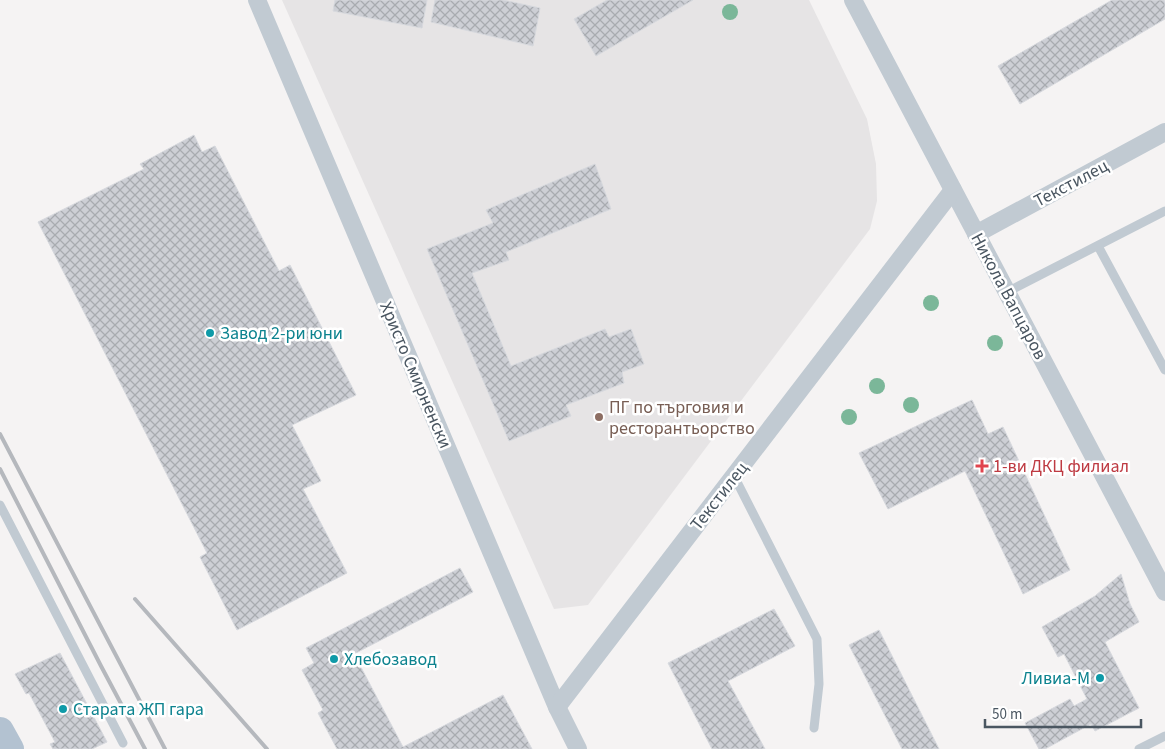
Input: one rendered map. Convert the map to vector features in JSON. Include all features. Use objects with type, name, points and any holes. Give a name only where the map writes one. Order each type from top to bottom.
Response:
[{"type":"main road","points":[[0,731],[10,749]]},
{"type":"street","name":"Христо Смирненски","points":[[258,0],[557,707],[578,749]]},
{"type":"street","name":"Никола Вапцаров","points":[[853,0],[1165,592]]},
{"type":"street","name":"Текстилец","points":[[976,234],[1165,132]]},
{"type":"street","name":"Текстилец","points":[[557,707],[953,190]]},
{"type":"lane","points":[[1007,292],[1165,212]]},
{"type":"lane","points":[[1098,246],[1165,370]]},
{"type":"lane","points":[[734,476],[817,639],[819,684],[814,728]]},
{"type":"lane","points":[[0,505],[123,743]]},
{"type":"lane","points":[[1139,749],[1165,736]]},
{"type":"shaded area","name":"ПГ по търговия и ресторантьорство","points":[[282,0],[809,0],[867,119],[876,164],[877,201],[870,229],[588,605],[554,609]]},
{"type":"building","points":[[335,0],[427,0],[422,28],[333,11]]},
{"type":"building","points":[[435,0],[503,0],[540,8],[533,46],[431,22]]},
{"type":"building","points":[[607,0],[693,0],[596,56],[574,19]]},
{"type":"building","points":[[1112,0],[1164,0],[1165,19],[1020,104],[998,66]]},
{"type":"building","name":"Завод 2-ри юни","points":[[194,135],[202,152],[215,146],[279,271],[290,265],[356,395],[292,425],[321,481],[303,489],[347,573],[237,630],[200,557],[207,553],[38,222],[144,169],[140,164]]},
{"type":"building","points":[[595,164],[611,209],[506,252],[509,260],[472,273],[511,366],[605,329],[609,337],[631,329],[644,364],[622,372],[624,383],[566,405],[571,416],[509,441],[427,249],[493,223],[486,210]]},
{"type":"building","points":[[972,400],[988,434],[1003,427],[1070,570],[1023,594],[965,471],[888,509],[859,453]]},
{"type":"building","name":"Хлебозавод","points":[[460,568],[473,592],[354,654],[403,747],[503,695],[532,749],[337,749],[318,713],[323,710],[302,670],[314,663],[306,648]]},
{"type":"building","name":"Ливиа-М","points":[[1121,574],[1130,604],[1139,622],[1105,642],[1139,708],[1095,731],[1091,724],[1045,749],[1039,749],[1025,723],[1070,699],[1074,706],[1087,699],[1064,654],[1058,657],[1042,627],[1095,596]]},
{"type":"building","points":[[774,609],[795,646],[728,681],[765,749],[712,749],[668,663]]},
{"type":"building","points":[[879,630],[939,749],[902,749],[849,645]]},
{"type":"building","points":[[60,653],[107,742],[92,749],[53,749],[50,744],[55,742],[29,693],[26,694],[15,674]]},
{"type":"railway","points":[[0,434],[165,749]]},
{"type":"railway","points":[[0,469],[145,749]]},
{"type":"railway","points":[[135,599],[267,749]]},
{"type":"place","name":"Завод 2-ри юни","points":[[210,333]]},
{"type":"place","name":"ПГ по търговия и ресторантьорство","points":[[599,417]]},
{"type":"place","name":"1-ви ДКЦ филиал","points":[[982,466]]},
{"type":"place","name":"Хлебозавод","points":[[334,659]]},
{"type":"place","name":"Ливиа-М","points":[[1100,678]]},
{"type":"place","name":"Старата ЖП гара","points":[[63,709]]}]
